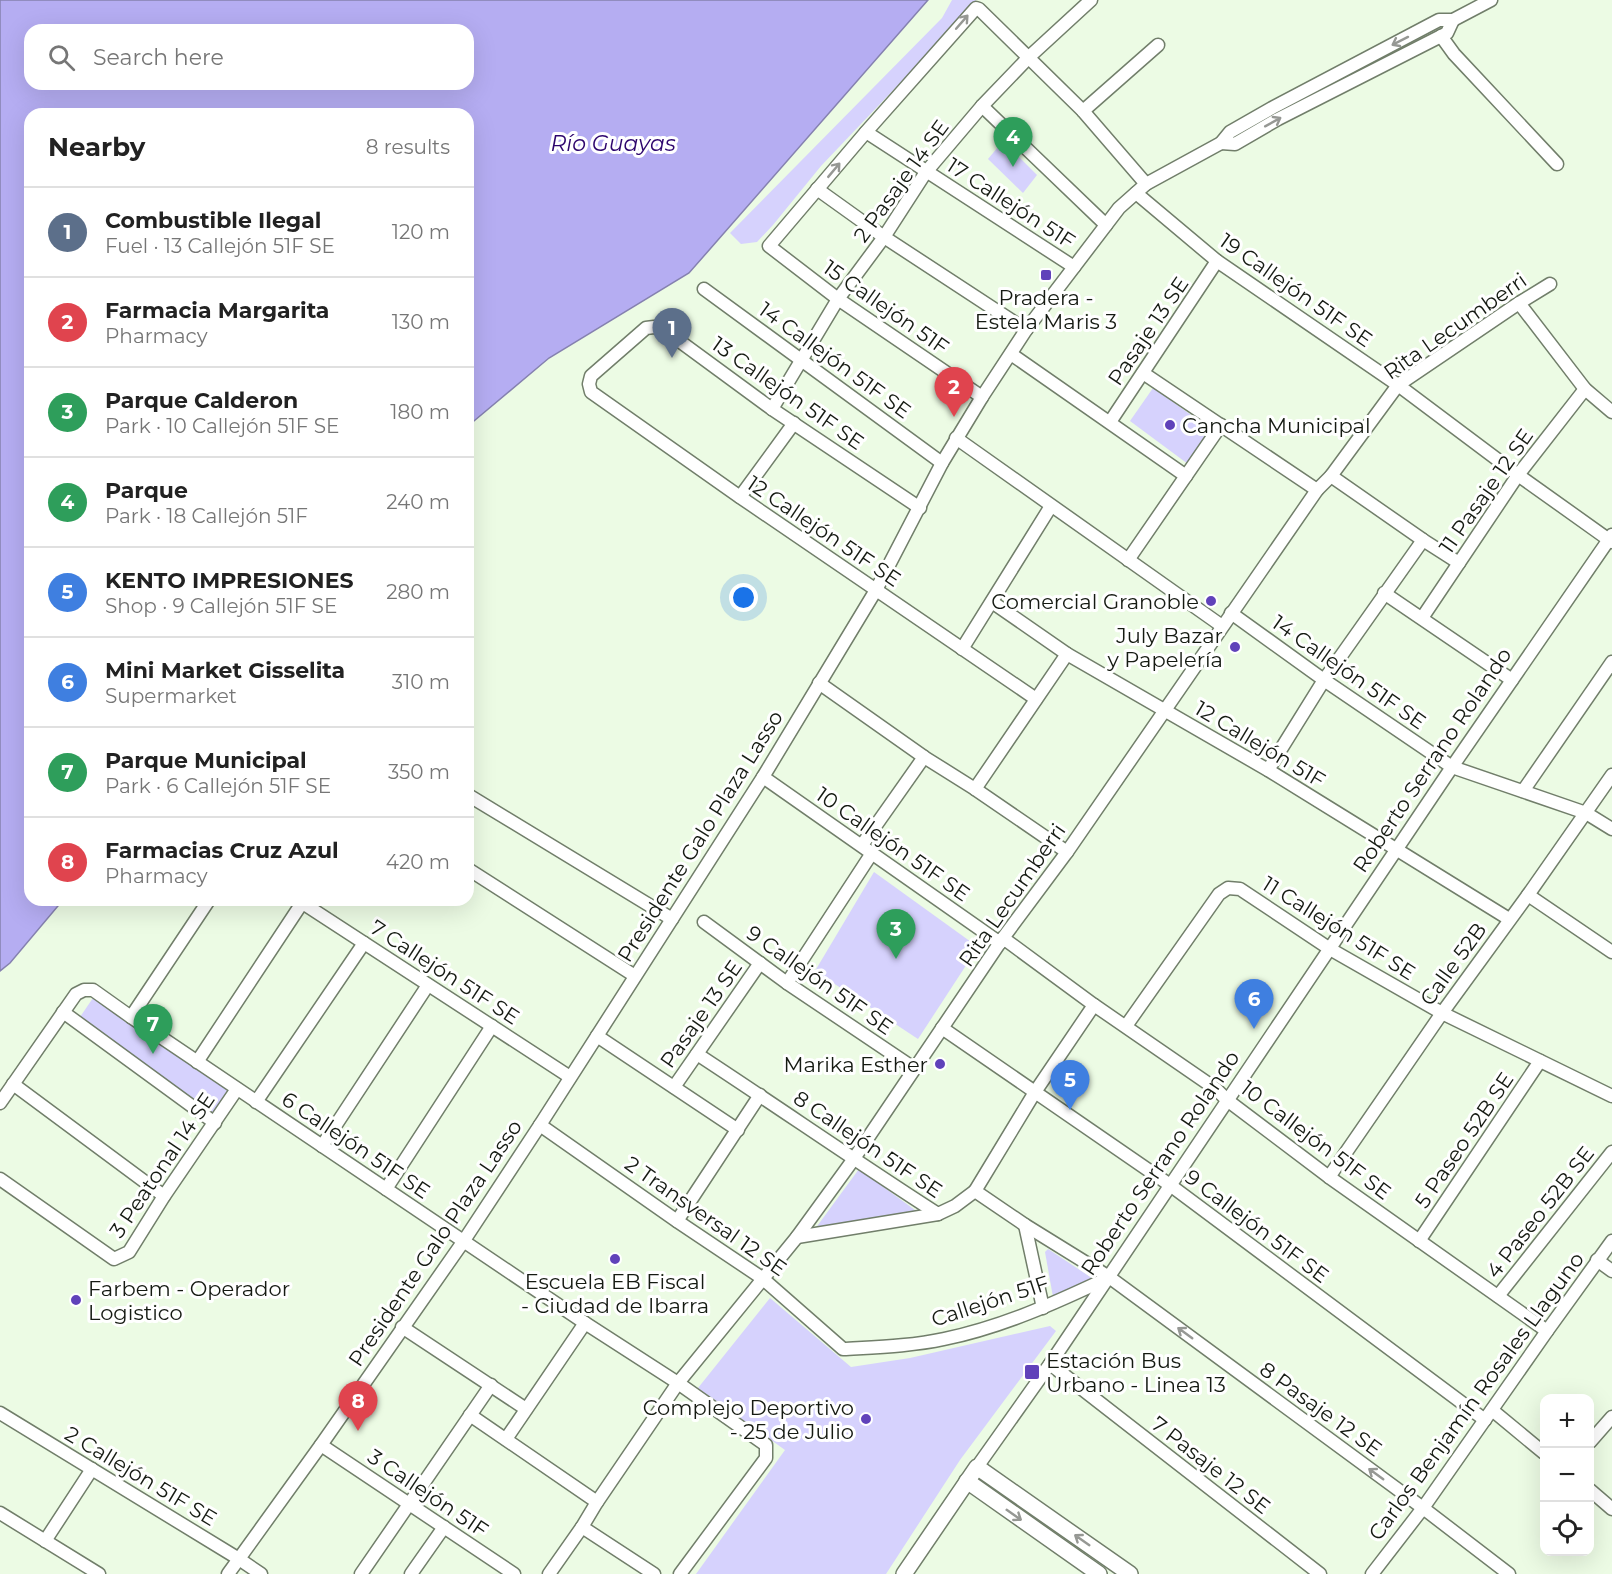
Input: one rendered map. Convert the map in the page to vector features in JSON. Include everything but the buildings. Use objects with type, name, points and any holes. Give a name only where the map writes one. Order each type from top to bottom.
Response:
[{"type":"street","name":"2 Pasaje 14 SE","points":[[772,409],[838,299],[884,237],[926,172],[982,106],[1029,57],[1091,0]]},
{"type":"street","name":"Presidente Galo Plaza Lasso","points":[[228,1574],[463,1242],[540,1125],[763,777],[876,590],[956,438],[1026,330],[1119,208],[1146,184],[1221,143],[1230,132],[1272,108],[1439,20],[1453,20],[1491,0]]},
{"type":"street","points":[[1026,330],[884,237],[817,189],[976,8],[1083,111],[1146,184]]},
{"type":"street","name":"Presidente Galo Plaza Lasso","points":[[1221,143],[1235,144],[1278,119],[1447,33],[1453,20]]},
{"type":"street","points":[[1441,36],[1454,54],[1557,164]]},
{"type":"street","points":[[1083,111],[1158,45]]},
{"type":"street","points":[[982,106],[1106,225]]},
{"type":"street","name":"17 Callejón 51F","points":[[866,132],[1074,267]]},
{"type":"street","name":"15 Callejón 51F","points":[[817,189],[769,246],[838,299],[982,397]]},
{"type":"street","name":"19 Callejón 51F SE","points":[[1136,193],[1218,261],[1398,385],[1518,475],[1611,539]]},
{"type":"street","name":"Pasaje 13 SE","points":[[1110,422],[1218,261]]},
{"type":"street","name":"Rita Lecumberri","points":[[549,1574],[678,1383],[797,1237],[853,1160],[1001,941],[1067,852],[1317,490],[1331,476],[1398,385],[1550,284]]},
{"type":"street","name":"14 Callejón 51F SE","points":[[704,289],[942,463]]},
{"type":"street","points":[[1519,303],[1585,389],[1612,412]]},
{"type":"street","name":"13 Callejón 51F SE","points":[[591,392],[589,384],[591,376],[646,328],[663,329],[772,409],[920,508]]},
{"type":"street","points":[[1011,354],[1186,476]]},
{"type":"street","points":[[1143,373],[1317,490]]},
{"type":"street","name":"11 Pasaje 12 SE","points":[[1422,618],[1518,475],[1585,389]]},
{"type":"street","name":"12 Callejón 51F SE","points":[[591,392],[740,497],[1036,699]]},
{"type":"street","points":[[740,497],[794,423]]},
{"type":"street","points":[[1128,560],[1221,425]]},
{"type":"street","points":[[956,438],[1222,626]]},
{"type":"street","points":[[1331,476],[1459,563]]},
{"type":"street","points":[[962,649],[1051,506]]},
{"type":"street","name":"Roberto Serrano Rolando","points":[[904,1574],[1050,1364],[1452,767],[1611,539]]},
{"type":"street","name":"11 Pasaje 12 SE","points":[[1268,770],[1324,680],[1423,540]]},
{"type":"street","points":[[1384,593],[1512,680]]},
{"type":"street","name":"12 Callejón 51F","points":[[992,602],[1067,654],[1268,770],[1509,919]]},
{"type":"street","name":"14 Callejón 51F SE","points":[[1231,613],[1324,680],[1452,767],[1586,813],[1612,829]]},
{"type":"street","points":[[975,789],[1067,654]]},
{"type":"street","points":[[1523,791],[1612,662]]},
{"type":"street","points":[[819,683],[924,757],[1067,852]]},
{"type":"street","points":[[862,845],[924,757]]},
{"type":"street","name":"Calle 52B","points":[[1329,1177],[1442,1013],[1612,775]]},
{"type":"street","name":"10 Callejón 51F SE","points":[[763,777],[1216,1089],[1227,1100],[1329,1177],[1547,1331]]},
{"type":"street","points":[[474,799],[672,919]]},
{"type":"street","points":[[788,983],[872,853]]},
{"type":"street","points":[[474,873],[635,976]]},
{"type":"street","name":"11 Callejón 51F SE","points":[[1125,1026],[1219,894],[1228,888],[1240,890],[1330,949],[1442,1013],[1612,1096]]},
{"type":"street","points":[[1528,895],[1612,952]]},
{"type":"street","points":[[131,1017],[205,906]]},
{"type":"street","points":[[197,1062],[297,906]]},
{"type":"street","name":"7 Callejón 51F SE","points":[[308,906],[570,1077]]},
{"type":"street","name":"9 Callejón 51F SE","points":[[704,922],[788,983],[915,1069]]},
{"type":"street","points":[[256,1102],[364,943]]},
{"type":"street","name":"Pasaje 13 SE","points":[[674,1087],[760,963]]},
{"type":"street","points":[[322,1146],[428,985]]},
{"type":"street","name":"6 Callejón 51F SE","points":[[63,1012],[76,994],[84,990],[93,990],[463,1242],[678,1383],[766,1445],[766,1458],[680,1574]]},
{"type":"street","points":[[975,1191],[1035,1092],[1094,1005]]},
{"type":"street","points":[[0,1103],[63,1012],[215,1123]]},
{"type":"street","points":[[386,1189],[492,1026]]},
{"type":"street","name":"9 Callejón 51F SE","points":[[942,1029],[1170,1185],[1488,1415],[1540,1450]]},
{"type":"street","points":[[597,1036],[738,1130]]},
{"type":"street","name":"8 Callejón 51F SE","points":[[697,1054],[853,1160],[938,1214],[955,1206],[975,1191],[1109,1277]]},
{"type":"street","name":"5 Paseo 52B SE","points":[[1419,1241],[1540,1061]]},
{"type":"street","points":[[13,1084],[164,1196]]},
{"type":"street","name":"3 Peatonal 14 SE","points":[[0,1179],[114,1259],[129,1252],[237,1089]]},
{"type":"street","points":[[677,1221],[760,1095]]},
{"type":"street","name":"2 Transversal 12 SE","points":[[540,1125],[762,1278],[843,1349]]},
{"type":"street","name":"4 Paseo 52B SE","points":[[1498,1296],[1612,1152]]},
{"type":"street","points":[[797,1237],[938,1214]]},
{"type":"street","points":[[1026,1225],[1043,1308]]},
{"type":"street","name":"Carlos Benjamín Rosales Llaguno","points":[[1372,1574],[1423,1509],[1612,1241]]},
{"type":"street","points":[[1597,1260],[1612,1270]]},
{"type":"street","name":"Callejón 51F","points":[[843,1349],[943,1340],[1043,1308],[1109,1277]]},
{"type":"street","name":"8 Pasaje 12 SE","points":[[1109,1277],[1509,1574]]},
{"type":"street","points":[[506,1439],[585,1323]]},
{"type":"street","points":[[402,1327],[526,1409]]},
{"type":"street","name":"7 Pasaje 12 SE","points":[[1050,1364],[1320,1574]]},
{"type":"street","points":[[361,1574],[491,1385]]},
{"type":"street","name":"2 Callejón 51F SE","points":[[0,1413],[261,1574]]},
{"type":"street","points":[[470,1415],[597,1502]]},
{"type":"street","points":[[1594,1437],[1612,1417]]},
{"type":"street","name":"3 Callejón 51F","points":[[321,1445],[514,1574]]},
{"type":"street","points":[[977,1467],[1130,1574]]},
{"type":"street","points":[[45,1541],[92,1469]]},
{"type":"street","points":[[967,1481],[1099,1574]]},
{"type":"street","points":[[1594,1493],[1612,1509]]},
{"type":"street","points":[[0,1513],[45,1541],[84,1570],[99,1574]]},
{"type":"street","points":[[411,1574],[444,1527]]},
{"type":"street","points":[[582,1527],[654,1574]]},
{"type":"shaded area","points":[[952,0],[975,0],[977,2],[821,166],[757,242],[741,244],[730,233],[942,18]]},
{"type":"shaded area","points":[[1003,141],[1037,175],[1023,193],[988,159]]},
{"type":"shaded area","name":"Cancha Municipal","points":[[1153,388],[1211,429],[1188,464],[1130,421]]},
{"type":"shaded area","points":[[874,872],[978,947],[918,1039],[815,971]]},
{"type":"shaded area","points":[[95,995],[229,1087],[212,1116],[78,1020]]},
{"type":"shaded area","points":[[859,1169],[919,1213],[815,1229]]},
{"type":"shaded area","points":[[1048,1249],[1092,1278],[1055,1299],[1045,1252]]},
{"type":"shaded area","name":"Complejo Deportivo - 25 de Julio","points":[[770,1298],[851,1367],[910,1358],[1050,1326],[1056,1331],[960,1460],[886,1574],[696,1574],[785,1450],[698,1388]]},
{"type":"water","name":"Río Guayas","points":[[0,0],[928,0],[689,273],[549,358],[474,421],[474,108],[24,108],[24,906],[58,906],[10,963],[0,971]]},
{"type":"place","name":"Parque","points":[[1013,167]]},
{"type":"place","name":"Pradera - Estela Maris 3","points":[[1046,275]]},
{"type":"place","name":"Combustible Ilegal","points":[[672,358]]},
{"type":"place","name":"Farmacia Margarita","points":[[954,417]]},
{"type":"place","name":"Cancha Municipal","points":[[1170,425]]},
{"type":"place","name":"Comercial Granoble","points":[[1211,601]]},
{"type":"place","name":"July Bazar y Papelería","points":[[1235,647]]},
{"type":"place","name":"Parque Calderon","points":[[896,959]]},
{"type":"place","name":"Mini Market Gisselita","points":[[1254,1029]]},
{"type":"place","name":"Parque Municipal","points":[[153,1054]]},
{"type":"place","name":"Marika Esther","points":[[940,1064]]},
{"type":"place","name":"KENTO IMPRESIONES","points":[[1070,1110]]},
{"type":"place","name":"Escuela EB Fiscal - Ciudad de Ibarra","points":[[615,1259]]},
{"type":"place","name":"Farbem - Operador Logistico","points":[[76,1300]]},
{"type":"place","name":"Estación Bus Urbano - Linea 13","points":[[1032,1372]]},
{"type":"place","name":"Complejo Deportivo - 25 de Julio","points":[[866,1419]]},
{"type":"place","name":"Farmacias Cruz Azul","points":[[358,1431]]}]
